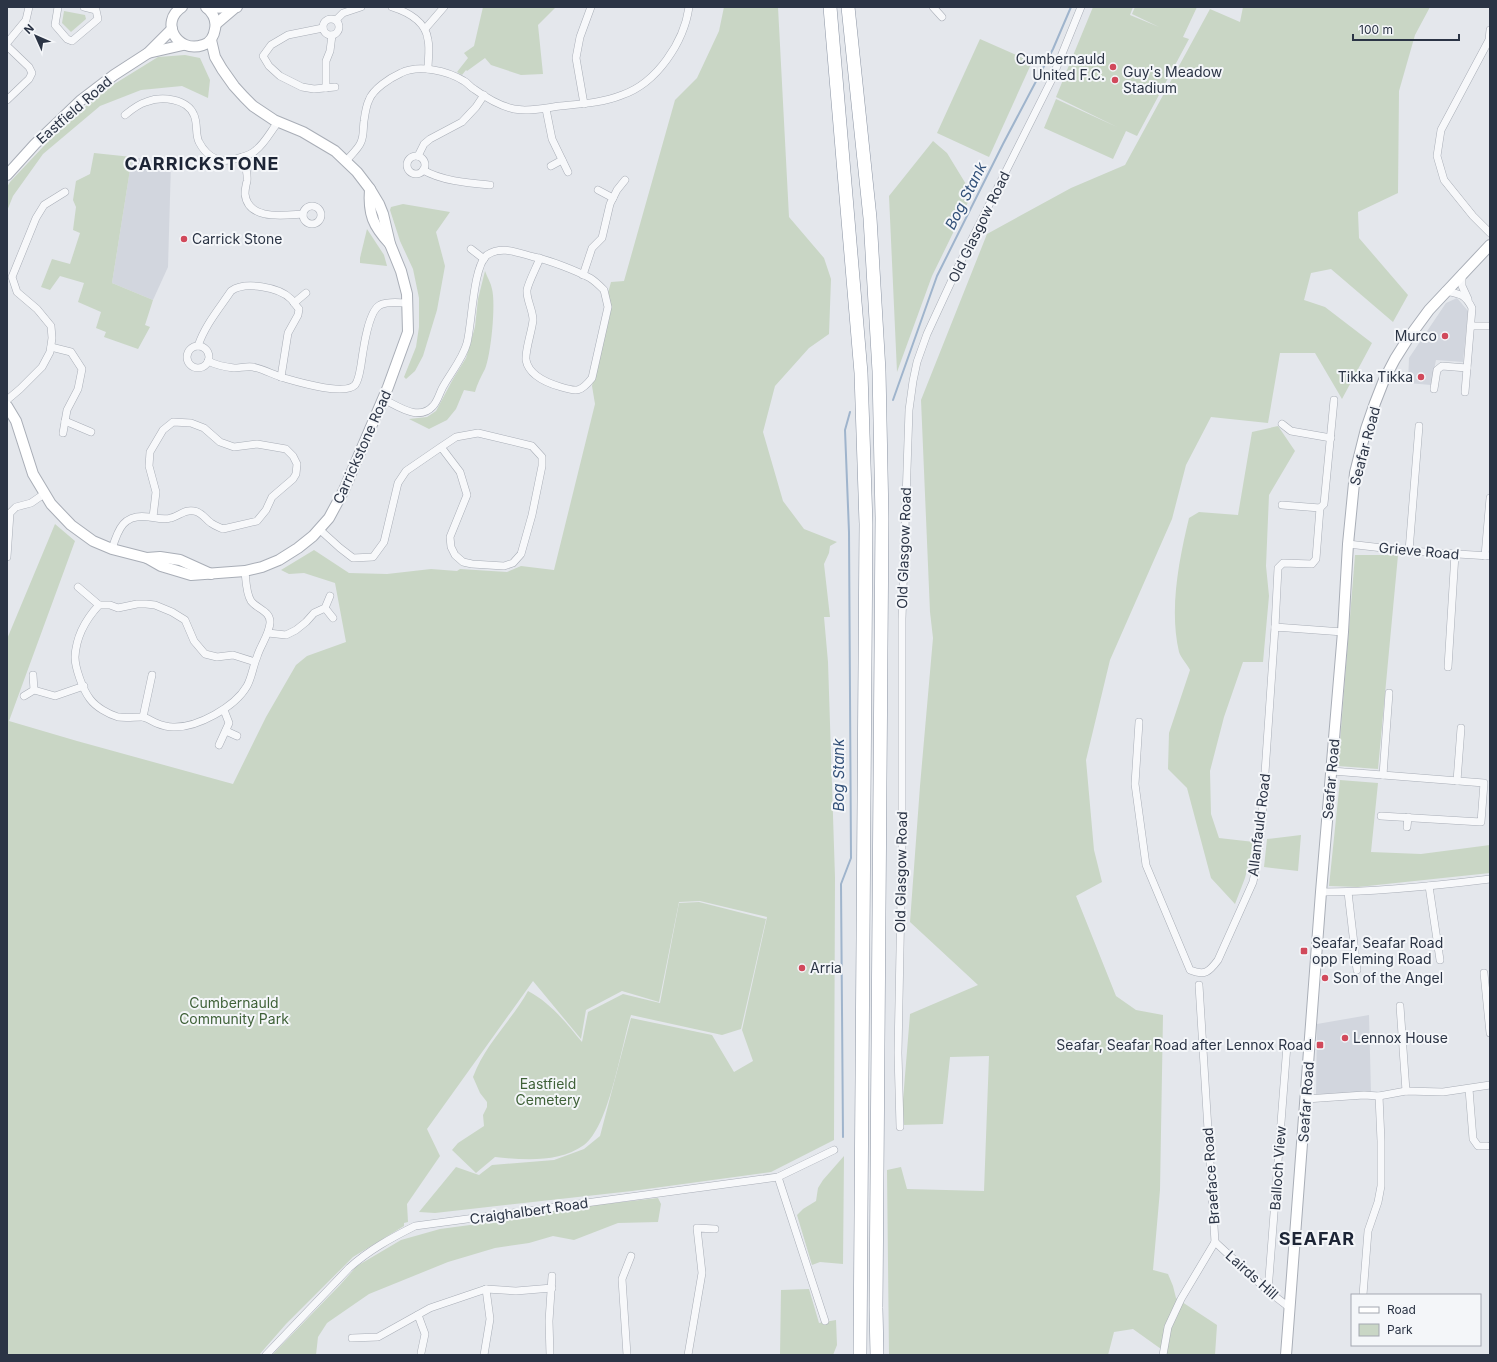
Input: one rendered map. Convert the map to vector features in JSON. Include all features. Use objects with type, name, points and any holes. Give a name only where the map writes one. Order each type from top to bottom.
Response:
[{"type":"highway","points":[[830,7],[861,373],[866,524],[860,1355]]},
{"type":"highway","points":[[848,7],[870,218],[879,371],[882,518],[876,1300],[877,1355]]},
{"type":"street","points":[[7,100],[29,79],[32,73],[29,67],[7,44],[26,20],[29,7]]},
{"type":"street","points":[[58,7],[55,25],[67,39],[72,41],[98,19],[96,10],[84,7]]},
{"type":"street","points":[[182,7],[173,11],[172,29],[175,38],[182,45],[196,48],[215,57]]},
{"type":"street","points":[[207,7],[236,7]]},
{"type":"street","points":[[196,48],[206,44],[211,40],[214,34],[216,24],[213,15],[207,7]]},
{"type":"street","points":[[216,24],[236,7]]},
{"type":"street","points":[[332,35],[326,33],[323,28],[324,23],[327,20],[336,20],[343,14],[361,7]]},
{"type":"street","points":[[392,7],[405,12],[417,20],[425,29],[428,40],[428,69]]},
{"type":"street","points":[[425,29],[444,7]]},
{"type":"street","points":[[584,104],[576,58],[580,37],[591,7]]},
{"type":"street","points":[[346,161],[361,142],[369,100],[373,93],[401,72],[416,69],[437,70],[465,81],[484,95],[502,105],[514,109],[546,109],[584,104],[622,96],[652,76],[664,64],[678,43],[689,7]]},
{"type":"street","points":[[933,7],[942,17]]},
{"type":"street","name":"Old Glasgow Road","points":[[900,1127],[898,1053],[902,846],[902,619],[909,410],[912,387],[917,362],[927,334],[958,267],[1051,81],[1081,7]]},
{"type":"street","points":[[326,88],[326,61],[330,51],[332,35],[339,29],[336,20]]},
{"type":"street","points":[[323,28],[288,35],[271,45],[263,56],[269,66],[280,76],[302,87],[314,89],[335,87]]},
{"type":"street","name":"Eastfield Road","points":[[7,175],[35,144],[80,101],[114,75],[148,53],[172,29]]},
{"type":"street","points":[[1490,30],[1490,40],[1441,130],[1437,156],[1444,180],[1473,216],[1490,233]]},
{"type":"street","name":"Carrickstone Road","points":[[7,406],[16,422],[33,474],[44,494],[61,516],[93,541],[112,549],[146,558],[160,566],[176,572],[191,575],[211,574],[244,571],[262,567],[279,560],[298,548],[319,529],[333,511],[344,490],[383,399],[408,332],[407,294],[401,271],[390,244],[383,214],[379,204],[357,172],[346,161],[320,141],[278,122],[244,97],[234,86],[215,57],[211,40]]},
{"type":"street","name":"Eastfield Road","points":[[148,53],[182,45]]},
{"type":"street","points":[[418,156],[424,144],[430,139],[462,122],[476,107],[484,95]]},
{"type":"street","points":[[125,115],[145,102],[164,98],[182,103],[188,107],[194,115],[198,141],[204,151],[213,158],[227,162],[250,155],[256,150],[278,122]]},
{"type":"street","points":[[546,109],[550,132],[568,172]]},
{"type":"street","points":[[413,156],[422,158],[425,167],[423,170],[414,174],[408,168],[407,165],[409,159],[413,156]]},
{"type":"street","points":[[243,157],[248,175],[245,192],[250,206],[256,211],[266,215],[276,216],[303,214]]},
{"type":"street","points":[[551,166],[562,160]]},
{"type":"street","points":[[423,170],[439,177],[490,185]]},
{"type":"street","points":[[583,275],[592,248],[602,238],[610,204],[617,190],[625,180]]},
{"type":"street","points":[[598,190],[613,198]]},
{"type":"street","points":[[7,400],[42,367],[50,352],[52,338],[51,326],[37,309],[11,285],[12,276],[36,218],[44,205],[65,192]]},
{"type":"street","name":"Seafar Road","points":[[1286,1355],[1321,892],[1343,632],[1348,544],[1355,473],[1366,429],[1375,403],[1384,380],[1407,340],[1445,291],[1490,245]]},
{"type":"street","points":[[471,249],[484,259]]},
{"type":"street","points":[[383,399],[410,412],[425,412],[434,406],[442,387],[462,357],[467,343],[476,280],[481,262],[492,252],[504,249],[540,258],[583,275],[591,279],[604,290],[608,307],[592,378],[585,387],[578,391],[573,391],[542,380],[532,371],[526,359],[533,326],[533,317],[527,290],[540,258]]},
{"type":"street","points":[[1462,273],[1462,286],[1472,308],[1465,392]]},
{"type":"street","points":[[198,346],[206,328],[231,291],[237,287],[249,286],[270,288],[281,292],[291,298],[299,310],[298,315],[288,333],[281,377]]},
{"type":"street","points":[[1445,291],[1458,294],[1468,299]]},
{"type":"street","points":[[294,303],[306,293]]},
{"type":"street","points":[[208,361],[216,365],[234,368],[253,367],[281,377],[340,390],[350,388],[356,384],[365,341],[373,314],[379,306],[389,302],[407,303]]},
{"type":"street","points":[[1471,326],[1490,326]]},
{"type":"street","points":[[198,346],[205,348],[209,354],[208,361],[204,366],[200,367],[190,364],[187,357],[189,351],[198,346]]},
{"type":"street","points":[[51,347],[71,352],[82,369],[78,389],[67,410],[63,433]]},
{"type":"street","points":[[1434,389],[1437,370],[1442,366],[1467,368]]},
{"type":"street","points":[[1282,505],[1320,508],[1324,504],[1334,400]]},
{"type":"street","points":[[65,421],[91,432]]},
{"type":"street","points":[[112,549],[120,527],[134,517],[142,516],[153,517],[171,518],[188,510],[196,511],[222,529],[256,521],[266,510],[272,497],[293,479],[296,474],[297,464],[293,456],[286,450],[257,444],[234,448],[220,442],[204,428],[191,423],[173,422],[163,430],[150,452],[149,466],[156,492],[153,517]]},
{"type":"street","points":[[1282,424],[1291,431],[1331,438]]},
{"type":"street","points":[[1409,551],[1419,426]]},
{"type":"street","points":[[319,529],[353,558],[373,557],[384,542],[398,483],[406,471],[441,447],[456,437],[478,433],[532,446],[542,457],[542,466],[532,515],[521,554],[513,563],[504,566],[472,564],[463,562],[455,555],[451,547],[450,537],[467,495],[460,472],[441,447]]},
{"type":"street","points":[[7,557],[10,509],[31,503],[44,494]]},
{"type":"street","points":[[1487,556],[1490,498]]},
{"type":"street","name":"Allanfauld Road","points":[[1139,722],[1135,788],[1146,865],[1190,970],[1199,974],[1210,971],[1218,960],[1253,882],[1261,831],[1278,568],[1283,563],[1312,564],[1316,559],[1320,508]]},
{"type":"street","name":"Grieve Road","points":[[1348,544],[1409,551],[1487,556]]},
{"type":"street","points":[[1448,668],[1455,554]]},
{"type":"street","points":[[99,605],[84,625],[77,644],[75,657],[77,671],[90,700],[104,711],[118,717],[143,717],[155,723],[172,727],[184,727],[224,710],[233,703],[247,686],[255,662],[268,633],[270,622],[267,614],[252,601],[249,595],[244,571]]},
{"type":"street","points":[[78,587],[99,605],[110,605],[118,608],[146,604],[155,605],[172,612],[185,620],[194,641],[205,654],[217,657],[233,655],[255,662]]},
{"type":"street","points":[[268,633],[286,635],[306,622],[314,613],[325,608],[330,596]]},
{"type":"street","points":[[325,608],[333,618]]},
{"type":"street","points":[[1275,627],[1343,632]]},
{"type":"street","points":[[33,675],[34,690]]},
{"type":"street","points":[[143,717],[152,675]]},
{"type":"street","points":[[24,696],[34,690],[55,696],[84,686]]},
{"type":"street","points":[[1383,776],[1389,693]]},
{"type":"street","points":[[219,744],[226,731],[228,723],[224,710]]},
{"type":"street","points":[[1457,781],[1461,728]]},
{"type":"street","points":[[226,731],[237,736]]},
{"type":"street","points":[[1332,771],[1484,783],[1485,822],[1381,816]]},
{"type":"street","points":[[1407,827],[1408,818]]},
{"type":"street","points":[[1321,892],[1348,892],[1430,886],[1490,879]]},
{"type":"street","points":[[1430,886],[1440,960]]},
{"type":"street","points":[[1348,892],[1357,970]]},
{"type":"street","points":[[1484,973],[1490,1033]]},
{"type":"street","name":"Braeface Road","points":[[1163,1355],[1168,1327],[1181,1298],[1215,1242],[1199,985]]},
{"type":"street","points":[[1400,1006],[1406,1090]]},
{"type":"street","name":"Balloch View","points":[[1268,1290],[1287,1045]]},
{"type":"street","points":[[1306,1099],[1364,1095],[1379,1096],[1406,1090],[1443,1092],[1490,1085]]},
{"type":"street","points":[[1469,1089],[1473,1139],[1478,1146],[1487,1146]]},
{"type":"street","points":[[1363,1294],[1368,1231],[1378,1202],[1381,1186],[1379,1096]]},
{"type":"street","name":"Craighalbert Road","points":[[266,1355],[362,1257],[387,1240],[414,1226],[778,1177],[834,1150]]},
{"type":"street","points":[[778,1177],[825,1322]]},
{"type":"street","points":[[688,1355],[702,1273],[697,1228],[715,1229]]},
{"type":"street","name":"Lairds Hill","points":[[1215,1242],[1290,1308]]},
{"type":"street","points":[[627,1355],[622,1279],[631,1256]]},
{"type":"street","points":[[550,1355],[549,1321],[552,1276]]},
{"type":"street","points":[[352,1338],[378,1337],[430,1308],[486,1289],[516,1291],[552,1288]]},
{"type":"street","points":[[484,1355],[490,1319],[486,1289]]},
{"type":"street","points":[[418,1315],[425,1334],[421,1353]]},
{"type":"shaded area","points":[[132,157],[171,163],[168,267],[153,300],[112,283]]},
{"type":"shaded area","points":[[1457,298],[1468,311],[1463,362],[1436,360],[1431,385],[1408,383],[1409,358],[1446,303]]},
{"type":"shaded area","points":[[1369,1015],[1371,1092],[1316,1095],[1317,1024]]},
{"type":"green space","points":[[483,7],[556,7],[538,25],[543,74],[521,75],[491,65],[485,58],[467,71],[466,70],[462,75],[457,72],[468,58],[464,53],[474,46]]},
{"type":"green space","name":"Cumbernauld Community Park","points":[[724,7],[778,7],[789,217],[824,258],[831,279],[829,334],[809,348],[775,386],[763,432],[783,501],[804,529],[837,542],[830,546],[829,553],[824,564],[830,617],[824,617],[828,662],[835,877],[834,1140],[771,1172],[632,1191],[435,1213],[419,1212],[456,1167],[479,1175],[492,1165],[554,1160],[584,1149],[600,1136],[631,1018],[712,1035],[734,1072],[753,1061],[742,1030],[767,917],[700,901],[679,902],[659,1002],[622,991],[586,1010],[581,1039],[533,981],[427,1129],[440,1156],[407,1204],[408,1222],[404,1223],[404,1226],[353,1257],[286,1324],[259,1355],[7,1355],[7,639],[55,524],[75,541],[9,721],[233,784],[266,717],[296,665],[307,656],[346,642],[335,583],[304,573],[289,574],[281,570],[314,550],[349,573],[387,574],[431,569],[507,572],[521,566],[554,570],[595,404],[592,386],[611,305],[608,293],[611,282],[624,281],[675,100],[697,78],[719,31]]},
{"type":"green space","name":"Guy's Meadow Stadium","points":[[1093,7],[1133,7],[1130,15],[1159,27],[1132,14],[1135,7],[1197,7],[1183,37],[1189,39],[1137,136],[1126,131],[1113,159],[1044,128],[1056,99],[1117,127],[1056,97]]},
{"type":"green space","points":[[1243,7],[1430,7],[1415,35],[1399,91],[1398,193],[1358,212],[1359,238],[1408,295],[1393,322],[1331,269],[1311,273],[1304,300],[1325,307],[1372,343],[1342,399],[1315,353],[1280,353],[1268,423],[1211,417],[1186,465],[1172,519],[1110,660],[1086,760],[1094,850],[1102,882],[1076,896],[1116,996],[1136,1010],[1163,1015],[1160,1190],[1153,1270],[1168,1274],[1176,1298],[1217,1325],[1215,1355],[1168,1354],[1133,1329],[1114,1332],[1108,1355],[889,1355],[887,1170],[901,1167],[907,1189],[984,1191],[989,1056],[950,1057],[943,1124],[901,1125],[910,1014],[978,985],[910,922],[933,638],[930,612],[921,400],[987,234],[1071,188],[1125,165],[1210,9],[1240,22]]},
{"type":"green space","points":[[64,11],[85,15],[86,19],[71,32],[62,23]]},
{"type":"green space","points":[[980,39],[1032,62],[989,157],[937,133]]},
{"type":"green space","points":[[185,55],[200,58],[210,80],[208,98],[182,86],[141,90],[100,106],[43,154],[13,196],[7,211],[7,187],[10,182],[58,131],[103,91],[158,57]]},
{"type":"green space","points":[[933,141],[947,153],[972,194],[932,276],[897,372],[889,196]]},
{"type":"green space","points":[[94,153],[132,157],[112,283],[153,300],[145,325],[150,327],[138,349],[104,337],[106,332],[96,328],[101,312],[78,302],[84,283],[60,276],[50,290],[41,287],[52,259],[70,264],[80,233],[73,230],[76,207],[73,200],[76,181],[90,174]]},
{"type":"green space","points":[[403,204],[450,212],[436,232],[445,266],[437,310],[423,356],[415,371],[406,379],[404,377],[416,347],[419,327],[419,298],[413,269],[400,241],[390,210],[391,207]]},
{"type":"green space","points":[[367,229],[384,255],[387,266],[360,263]]},
{"type":"green space","points":[[485,271],[493,296],[493,317],[491,341],[485,369],[475,392],[464,390],[456,409],[447,420],[429,429],[409,419],[427,417],[436,411],[466,358],[475,327],[478,299]]},
{"type":"green space","points":[[1278,426],[1295,451],[1269,495],[1266,566],[1269,596],[1263,662],[1243,662],[1224,717],[1210,771],[1211,814],[1219,838],[1254,842],[1245,878],[1235,904],[1211,878],[1187,788],[1168,769],[1169,733],[1190,670],[1179,652],[1176,636],[1176,585],[1189,518],[1199,512],[1238,515],[1252,432]]},
{"type":"green space","points":[[1355,555],[1398,555],[1378,769],[1338,766]]},
{"type":"green space","points":[[1340,780],[1378,783],[1371,852],[1421,854],[1490,845],[1490,873],[1358,887],[1329,886]]},
{"type":"green space","points":[[1301,835],[1298,871],[1264,867],[1267,839]]},
{"type":"green space","name":"Eastfield Cemetery","points":[[699,902],[766,919],[741,1029],[722,1035],[631,1015],[613,1085],[600,1122],[593,1136],[584,1145],[564,1155],[541,1159],[495,1157],[476,1173],[452,1150],[458,1143],[484,1126],[483,1115],[487,1107],[487,1102],[480,1093],[473,1077],[491,1043],[522,1002],[528,991],[551,1007],[582,1042],[588,1012],[623,994],[660,1003],[679,903]]},
{"type":"green space","points":[[844,1156],[843,1264],[820,1262],[812,1265],[797,1215],[803,1209],[816,1201],[818,1188]]},
{"type":"green space","points":[[658,1198],[661,1204],[658,1222],[618,1223],[574,1240],[553,1236],[529,1243],[495,1248],[448,1262],[369,1294],[327,1323],[318,1337],[316,1355],[272,1355],[357,1266],[401,1240],[440,1229],[485,1223],[568,1208]]},
{"type":"green space","points":[[809,1289],[819,1323],[836,1320],[837,1345],[833,1355],[780,1355],[781,1290]]},
{"type":"waterway","name":"Bog Stank","points":[[893,400],[937,276],[1003,144],[1053,49],[1071,7]]},
{"type":"waterway","name":"Bog Stank","points":[[843,1137],[841,884],[851,858],[849,532],[845,430],[850,412]]},
{"type":"place","name":"Cumbernauld United F.C.","points":[[1113,67]]},
{"type":"place","name":"Guy's Meadow Stadium","points":[[1115,80]]},
{"type":"place","name":"Carrick Stone","points":[[184,239]]},
{"type":"place","name":"Murco","points":[[1445,336]]},
{"type":"place","name":"Tikka Tikka","points":[[1421,377]]},
{"type":"place","name":"Seafar, Seafar Road opp Fleming Road","points":[[1304,951]]},
{"type":"place","name":"Arria","points":[[802,968]]},
{"type":"place","name":"Son of the Angel","points":[[1325,978]]},
{"type":"place","name":"Lennox House","points":[[1345,1038]]},
{"type":"place","name":"Seafar, Seafar Road after Lennox Road","points":[[1320,1045]]},
{"type":"district","name":"CARRICKSTONE","points":[[202,164]]},
{"type":"district","name":"SEAFAR","points":[[1317,1239]]}]
